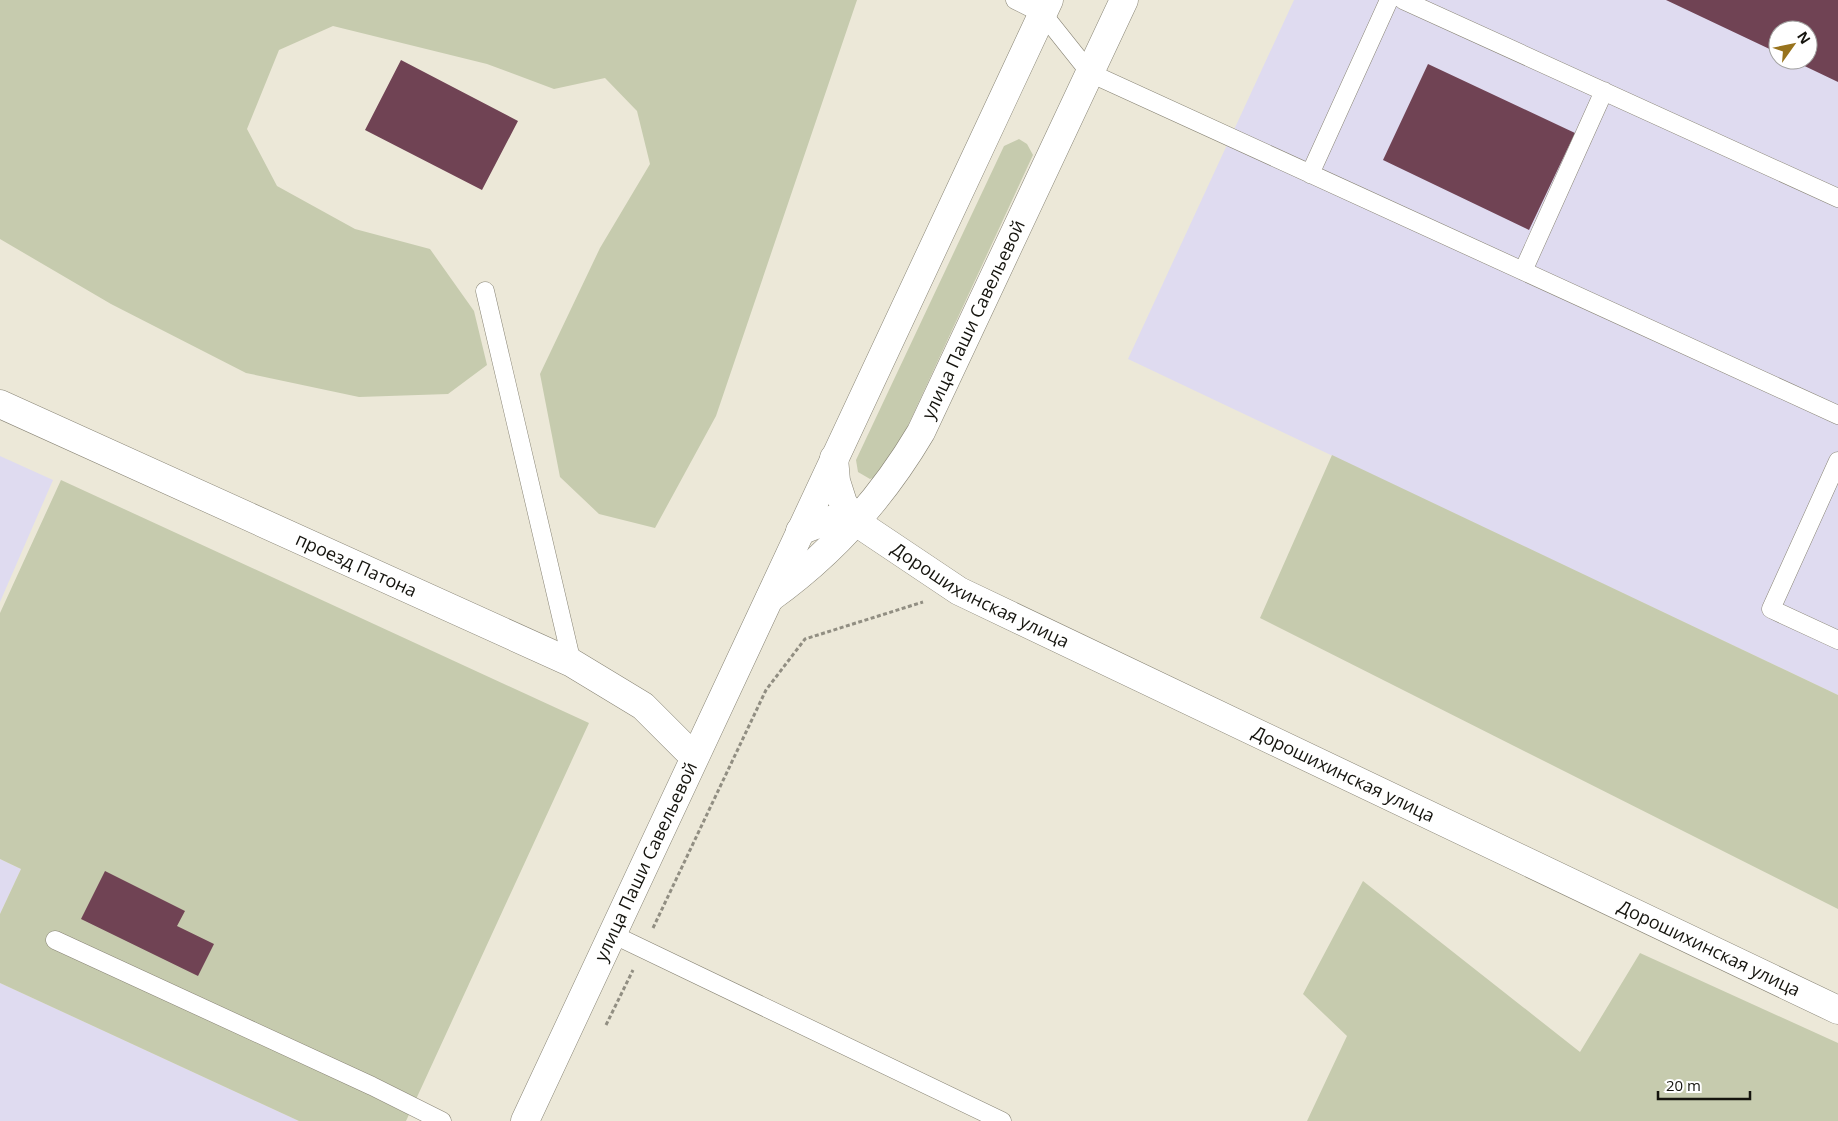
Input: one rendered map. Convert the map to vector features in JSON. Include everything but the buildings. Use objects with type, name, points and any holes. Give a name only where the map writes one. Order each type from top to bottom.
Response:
[{"type":"street","name":"улица Паши Савельевой","points":[[767,601],[820,559],[856,522],[891,479],[921,432],[1124,0]]},
{"type":"street","name":"улица Паши Савельевой","points":[[525,1121],[694,756],[1046,7]]},
{"type":"street","name":"проезд Патона","points":[[0,404],[572,663],[643,706],[694,756]]},
{"type":"street","points":[[834,458],[836,481],[843,503],[856,522]]},
{"type":"street","points":[[800,531],[829,520],[856,522]]},
{"type":"street","name":"Дорошихинская улица","points":[[856,522],[959,590],[1838,1010]]},
{"type":"lane","points":[[1015,0],[1046,7],[1090,73],[1838,415]]},
{"type":"lane","points":[[1310,174],[1389,0]]},
{"type":"lane","points":[[1403,0],[1838,198]]},
{"type":"lane","points":[[1523,271],[1604,92]]},
{"type":"lane","points":[[485,291],[572,663]]},
{"type":"lane","points":[[1838,461],[1771,609],[1838,640]]},
{"type":"lane","points":[[612,934],[1002,1121]]},
{"type":"lane","points":[[55,940],[372,1086],[442,1121]]},
{"type":"path","points":[[605,1026],[766,690],[805,639],[959,590]]},
{"type":"shaded area","points":[[1294,0],[1838,0],[1838,695],[1128,359]]},
{"type":"shaded area","points":[[0,456],[53,480],[0,602]]},
{"type":"shaded area","points":[[0,859],[21,869],[0,914]]},
{"type":"shaded area","points":[[0,983],[299,1121],[0,1121]]},
{"type":"green space","points":[[0,0],[857,0],[716,416],[655,528],[599,514],[560,477],[540,374],[600,248],[650,164],[637,111],[605,78],[554,89],[487,64],[333,26],[279,50],[247,129],[277,186],[355,229],[430,249],[474,311],[487,365],[448,394],[359,397],[246,373],[111,304],[0,239]]},
{"type":"green space","points":[[1019,139],[1027,144],[1033,155],[886,473],[870,479],[858,472],[856,460],[1004,146]]},
{"type":"green space","points":[[1332,455],[1838,695],[1838,909],[1260,618]]},
{"type":"green space","points":[[61,480],[589,723],[406,1121],[299,1121],[0,983],[0,914],[21,869],[0,859],[0,613]]},
{"type":"green space","points":[[1363,881],[1580,1052],[1640,953],[1838,1043],[1838,1121],[1307,1121],[1347,1036],[1303,994]]}]
